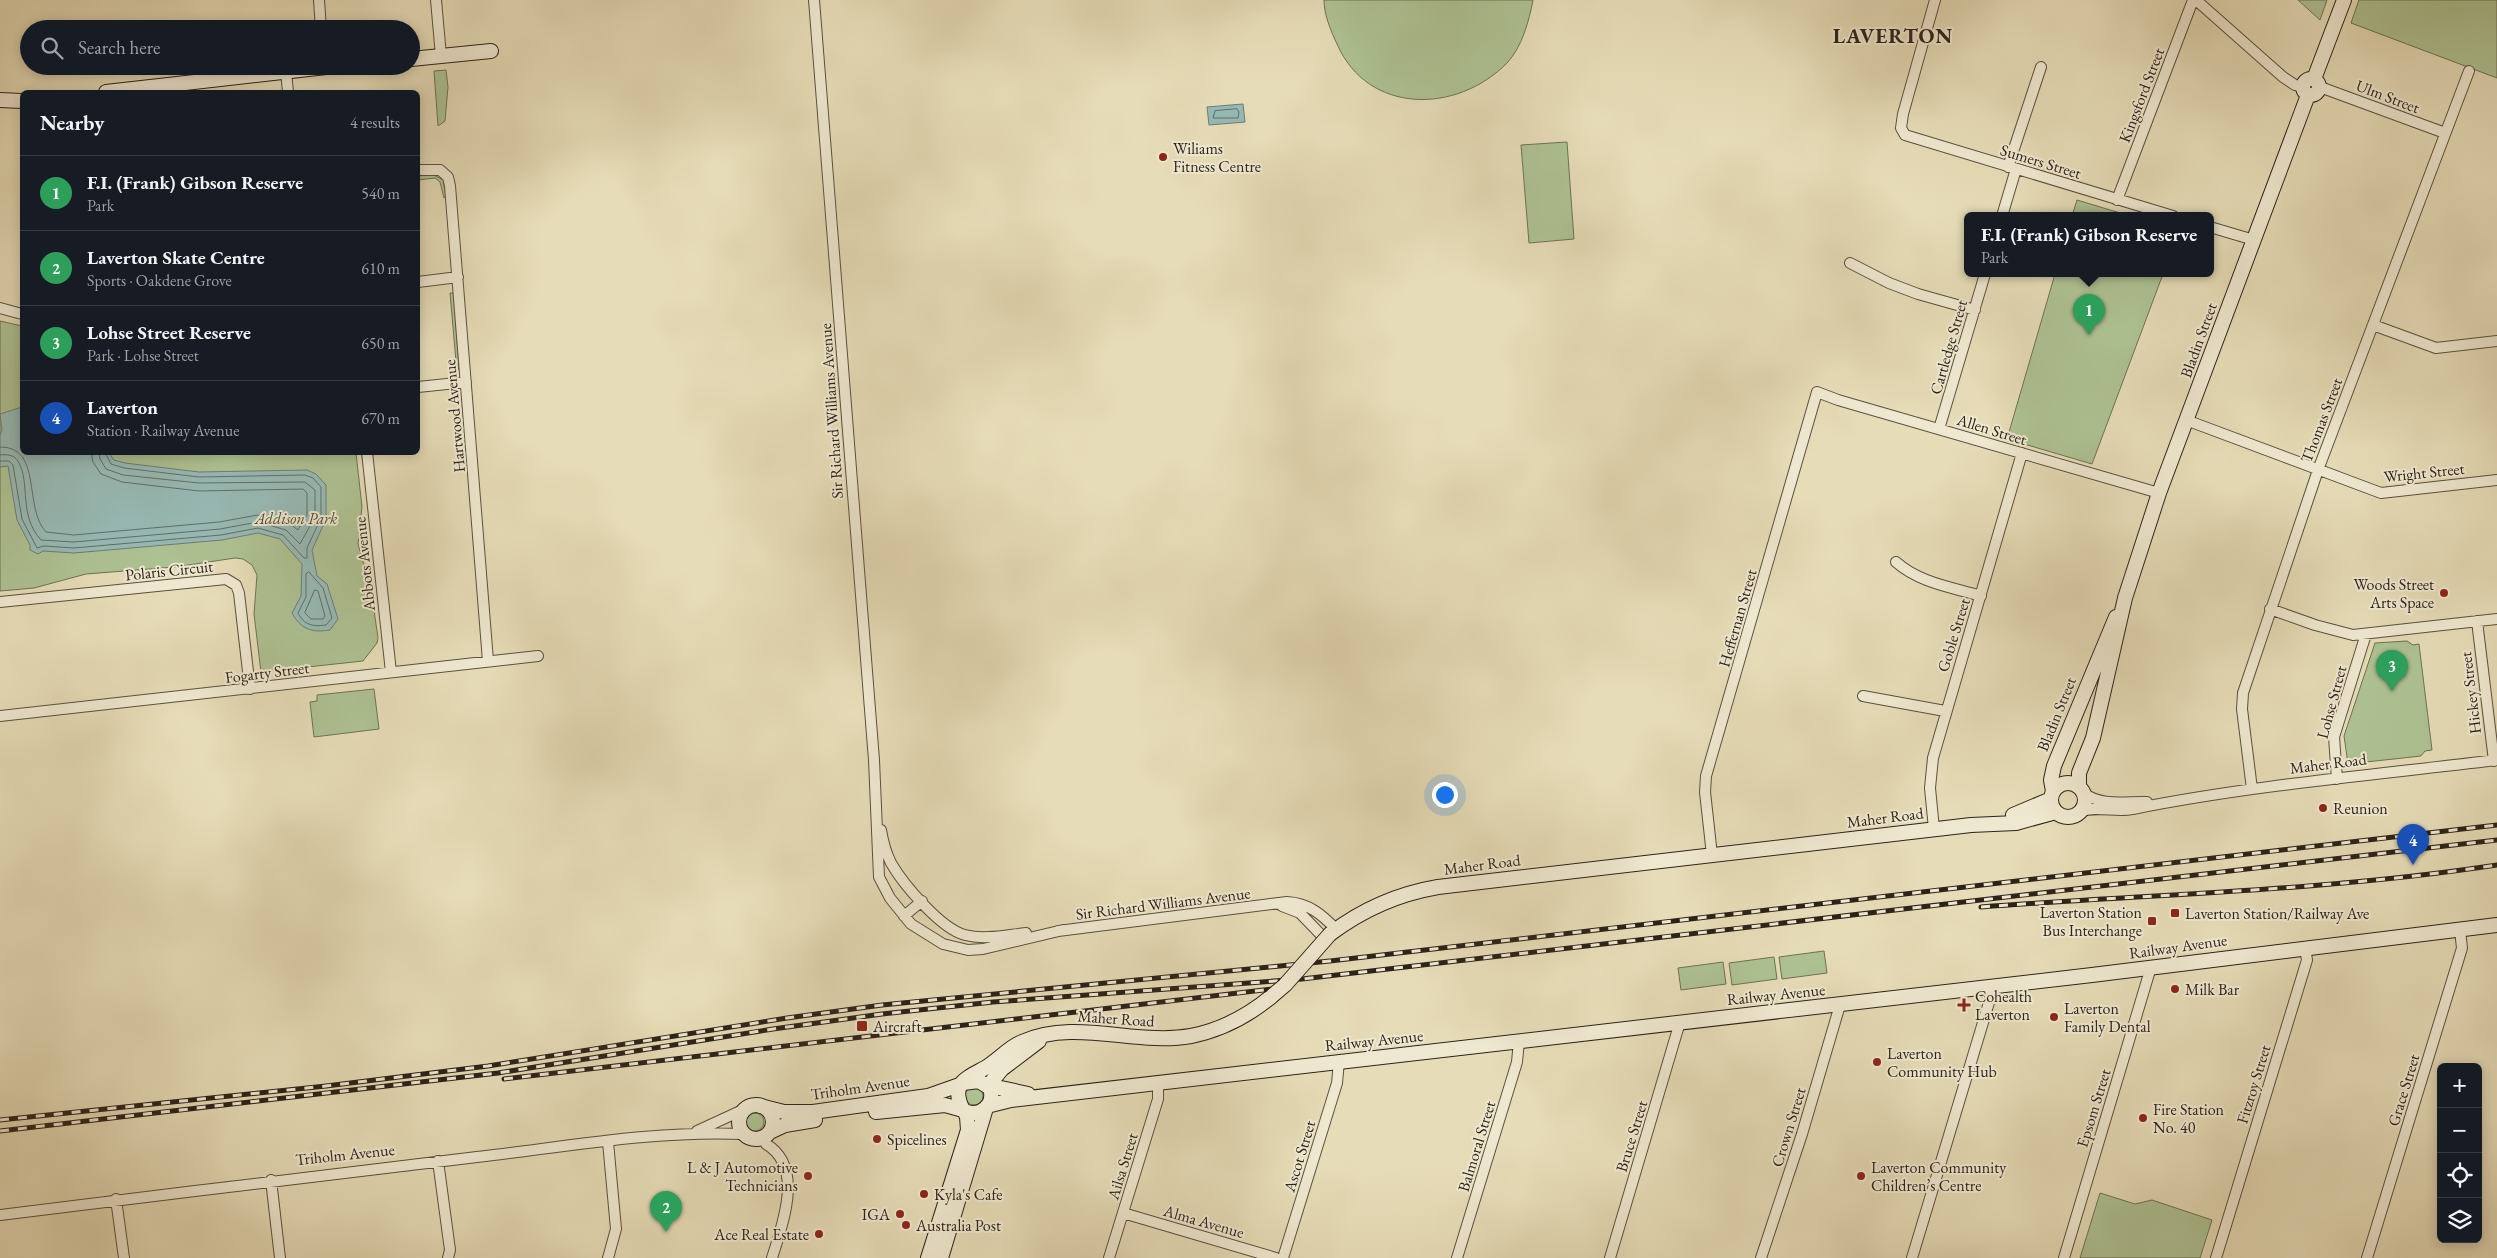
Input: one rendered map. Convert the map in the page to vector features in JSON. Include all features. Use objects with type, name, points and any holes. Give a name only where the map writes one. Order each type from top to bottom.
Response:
[{"type":"street","points":[[319,0],[320,20]]},
{"type":"street","points":[[436,0],[441,56]]},
{"type":"street","name":"Sir Richard Williams Avenue","points":[[814,0],[878,820],[876,856],[879,877],[887,893],[904,916],[918,929],[939,942],[964,950],[983,948],[1063,930]]},
{"type":"street","name":"Sumers Street","points":[[1935,0],[1903,114],[1901,124],[1903,132],[1916,140],[2159,212]]},
{"type":"street","name":"Ulm Street","points":[[2194,0],[2295,85],[2311,87],[2445,133]]},
{"type":"street","name":"Kingsford Street","points":[[2117,200],[2194,0]]},
{"type":"street","name":"Bladin Street","points":[[2081,789],[2080,773],[2093,738],[2125,598],[2159,493],[2344,0]]},
{"type":"street","points":[[420,58],[491,51]]},
{"type":"street","points":[[2003,212],[2012,168],[2041,67]]},
{"type":"street","name":"Thomas Street","points":[[2252,789],[2242,697],[2318,470],[2469,70]]},
{"type":"street","points":[[144,90],[181,88],[266,75]]},
{"type":"street","points":[[286,75],[288,90]]},
{"type":"street","name":"Hartwood Avenue","points":[[420,170],[434,168],[443,171],[450,186],[488,661]]},
{"type":"street","points":[[2214,228],[2254,240]]},
{"type":"street","points":[[1850,262],[1889,283],[1918,294],[1975,310]]},
{"type":"street","points":[[420,282],[458,277]]},
{"type":"street","name":"Cartledge Street","points":[[1940,429],[1984,277]]},
{"type":"street","points":[[0,308],[20,313]]},
{"type":"street","points":[[2373,325],[2436,348],[2497,341]]},
{"type":"street","points":[[420,387],[466,382]]},
{"type":"street","name":"Allen Street","points":[[1817,392],[1838,400],[2159,493]]},
{"type":"street","name":"Heffernan Street","points":[[1712,854],[1705,792],[1706,776],[1813,412],[1817,392]]},
{"type":"street","name":"Wright Street","points":[[2186,420],[2381,493],[2497,480]]},
{"type":"street","name":"Goble Street","points":[[1934,829],[1930,788],[1933,758],[1945,711],[2022,454]]},
{"type":"street","name":"Abbots Avenue","points":[[367,455],[391,672]]},
{"type":"street","points":[[1896,562],[1922,579],[1981,596]]},
{"type":"street","name":"Polaris Circuit","points":[[0,602],[226,579],[236,585],[239,593],[250,689]]},
{"type":"street","name":"Bladin Street","points":[[2053,801],[2051,780],[2054,766],[2104,641],[2125,598]]},
{"type":"street","points":[[2270,610],[2342,634],[2366,634],[2497,619]]},
{"type":"street","name":"Hickey Street","points":[[2477,622],[2495,761]]},
{"type":"street","name":"Lohse Street","points":[[2337,779],[2334,737],[2366,634]]},
{"type":"street","name":"Fogarty Street","points":[[0,716],[538,656]]},
{"type":"street","points":[[1863,696],[1945,711]]},
{"type":"street","name":"Maher Road","points":[[2080,812],[2087,810],[2123,810],[2252,789],[2495,761]]},
{"type":"street","points":[[2068,782],[2081,789],[2085,804],[2080,812],[2069,816],[2053,801],[2062,783],[2068,782]]},
{"type":"street","name":"Maher Road","points":[[2081,789],[2090,798],[2107,802],[2163,802]]},
{"type":"street","name":"Maher Road","points":[[962,1083],[968,1076],[987,1067],[1022,1042],[1045,1036],[1075,1032],[1154,1039],[1192,1036],[1234,1022],[1253,1011],[1272,996],[1288,981],[1328,934],[1375,905],[1421,889],[1934,829],[2016,823],[2053,801]]},
{"type":"street","name":"Sir Richard Williams Avenue","points":[[878,820],[893,866],[922,901],[946,925],[965,936],[988,937],[1063,930],[1287,902],[1305,905],[1318,912],[1328,934]]},
{"type":"street","points":[[904,916],[922,901]]},
{"type":"street","name":"Sir Richard Williams Avenue","points":[[1266,906],[1283,906],[1300,913],[1328,934]]},
{"type":"street","name":"Railway Avenue","points":[[987,1107],[1005,1101],[1158,1082],[1994,986],[2497,925]]},
{"type":"street","name":"Grace Street","points":[[2367,1258],[2462,948],[2460,930]]},
{"type":"street","name":"Fitzroy Street","points":[[2216,1258],[2307,960],[2305,948]]},
{"type":"street","name":"Epsom Street","points":[[2064,1258],[2151,967]]},
{"type":"street","points":[[1912,1258],[1994,986]]},
{"type":"street","name":"Crown Street","points":[[1761,1258],[1804,1126],[1840,1004]]},
{"type":"street","name":"Bruce Street","points":[[1610,1258],[1680,1022]]},
{"type":"street","name":"Maher Road","points":[[989,1087],[1002,1069],[1045,1036]]},
{"type":"street","name":"Balmoral Street","points":[[1457,1258],[1517,1062],[1519,1041]]},
{"type":"street","name":"Ascot Street","points":[[1283,1258],[1337,1083],[1339,1061]]},
{"type":"street","points":[[928,1258],[956,1189],[991,1096],[989,1087],[979,1081],[962,1083],[958,1094],[967,1117],[968,1130],[956,1189],[941,1258]]},
{"type":"street","name":"Ailsa Street","points":[[1109,1258],[1158,1099],[1158,1082]]},
{"type":"street","name":"Triholm Avenue","points":[[694,1133],[754,1107],[784,1112],[813,1112],[928,1096],[962,1083]]},
{"type":"street","name":"Railway Avenue","points":[[989,1087],[1059,1095]]},
{"type":"street","name":"Triholm Avenue","points":[[0,1215],[271,1180],[694,1133],[744,1134],[756,1139],[768,1137],[800,1122],[885,1110],[945,1105],[964,1110]]},
{"type":"street","points":[[744,1134],[740,1126],[740,1118],[754,1107],[765,1108],[772,1116],[768,1137],[784,1166],[788,1198],[772,1258]]},
{"type":"street","points":[[964,1110],[976,1114],[987,1107]]},
{"type":"street","points":[[608,1142],[616,1229],[608,1258]]},
{"type":"street","points":[[438,1161],[450,1250],[448,1258]]},
{"type":"street","points":[[271,1180],[280,1258]]},
{"type":"street","points":[[116,1199],[124,1258]]},
{"type":"street","name":"Alma Avenue","points":[[1123,1213],[1276,1258]]},
{"type":"green space","points":[[1324,0],[1533,0],[1527,25],[1517,49],[1507,63],[1487,80],[1464,92],[1439,98],[1415,99],[1391,95],[1370,84],[1351,67],[1332,34]]},
{"type":"green space","points":[[2298,0],[2327,0],[2320,20]]},
{"type":"green space","points":[[2359,0],[2497,0],[2497,78],[2351,23]]},
{"type":"green space","points":[[446,70],[448,87],[445,121],[438,126],[434,71]]},
{"type":"green space","points":[[1567,142],[1574,239],[1529,243],[1521,145]]},
{"type":"green space","points":[[432,174],[443,180],[446,196],[444,198],[440,182],[435,178],[420,180],[420,176]]},
{"type":"green space","points":[[2077,200],[2117,212],[2073,212]]},
{"type":"green space","points":[[2054,277],[2162,277],[2092,464],[2007,439]]},
{"type":"green space","points":[[450,293],[453,293],[454,298],[459,367],[457,373]]},
{"type":"green space","name":"Addison Park","points":[[0,321],[20,326],[20,455],[356,455],[362,507],[358,544],[371,589],[378,638],[377,643],[363,661],[261,672],[254,614],[257,575],[252,565],[243,559],[235,558],[175,567],[86,574],[34,588],[0,591]]},
{"type":"green space","points":[[2407,641],[2413,645],[2419,644],[2432,750],[2425,751],[2421,756],[2348,764],[2344,736],[2375,643]]},
{"type":"green space","points":[[374,689],[379,729],[314,737],[310,702],[317,701],[317,695]]},
{"type":"green space","points":[[1824,951],[1827,973],[1782,979],[1779,957]]},
{"type":"green space","points":[[1774,957],[1777,979],[1732,985],[1729,963]]},
{"type":"green space","points":[[1723,962],[1726,984],[1681,990],[1678,968]]},
{"type":"green space","points":[[970,1087],[978,1087],[983,1092],[981,1103],[970,1105],[965,1100],[965,1092]]},
{"type":"green space","points":[[751,1113],[759,1113],[764,1118],[762,1129],[751,1131],[746,1126],[746,1118]]},
{"type":"green space","points":[[2100,1193],[2135,1204],[2152,1200],[2212,1220],[2200,1258],[2080,1258]]},
{"type":"water","points":[[1243,104],[1245,122],[1209,125],[1207,107]]},
{"type":"water","points":[[20,408],[20,455],[110,455],[114,460],[125,463],[199,472],[307,470],[316,474],[326,485],[326,519],[312,550],[317,576],[327,584],[338,619],[330,630],[323,631],[307,629],[299,623],[292,613],[301,596],[302,564],[280,539],[258,533],[222,540],[74,553],[43,551],[38,554],[30,550],[30,545],[17,520],[8,466],[0,467],[0,435],[2,430],[0,414]]},
{"type":"railway","points":[[0,1120],[326,1086],[488,1066],[787,1018],[882,1005],[1330,961],[2497,825]]},
{"type":"railway","points":[[0,1131],[498,1073],[773,1029],[882,1014],[993,1002],[1302,979],[2497,840]]},
{"type":"railway","points":[[1981,907],[2369,881],[2497,865]]},
{"type":"railway","points":[[504,1079],[1281,988]]},
{"type":"place","name":"Wiliams Fitness Centre","points":[[1163,157]]},
{"type":"place","name":"F.I. (Frank) Gibson Reserve","points":[[2089,335]]},
{"type":"place","name":"Woods Street Arts Space","points":[[2444,593]]},
{"type":"place","name":"Lohse Street Reserve","points":[[2392,691]]},
{"type":"place","name":"Reunion","points":[[2323,808]]},
{"type":"place","name":"Laverton","points":[[2413,865]]},
{"type":"place","name":"Laverton Station/Railway Ave","points":[[2175,913]]},
{"type":"place","name":"Laverton Station Bus Interchange","points":[[2152,921]]},
{"type":"place","name":"Milk Bar","points":[[2175,989]]},
{"type":"place","name":"Cohealth Laverton","points":[[1964,1005]]},
{"type":"place","name":"Laverton Family Dental","points":[[2054,1017]]},
{"type":"place","name":"Aircraft","points":[[862,1026]]},
{"type":"place","name":"Laverton Community Hub","points":[[1877,1062]]},
{"type":"place","name":"Fire Station No. 40","points":[[2143,1118]]},
{"type":"place","name":"Spicelines","points":[[877,1139]]},
{"type":"place","name":"L & J Automotive Technicians","points":[[808,1176]]},
{"type":"place","name":"Laverton Community Children’s Centre","points":[[1861,1176]]},
{"type":"place","name":"Kyla's Cafe","points":[[924,1194]]},
{"type":"place","name":"IGA","points":[[900,1214]]},
{"type":"place","name":"Australia Post","points":[[906,1225]]},
{"type":"place","name":"Laverton Skate Centre","points":[[666,1232]]},
{"type":"place","name":"Ace Real Estate","points":[[819,1234]]},
{"type":"district","name":"LAVERTON","points":[[1893,36]]}]
